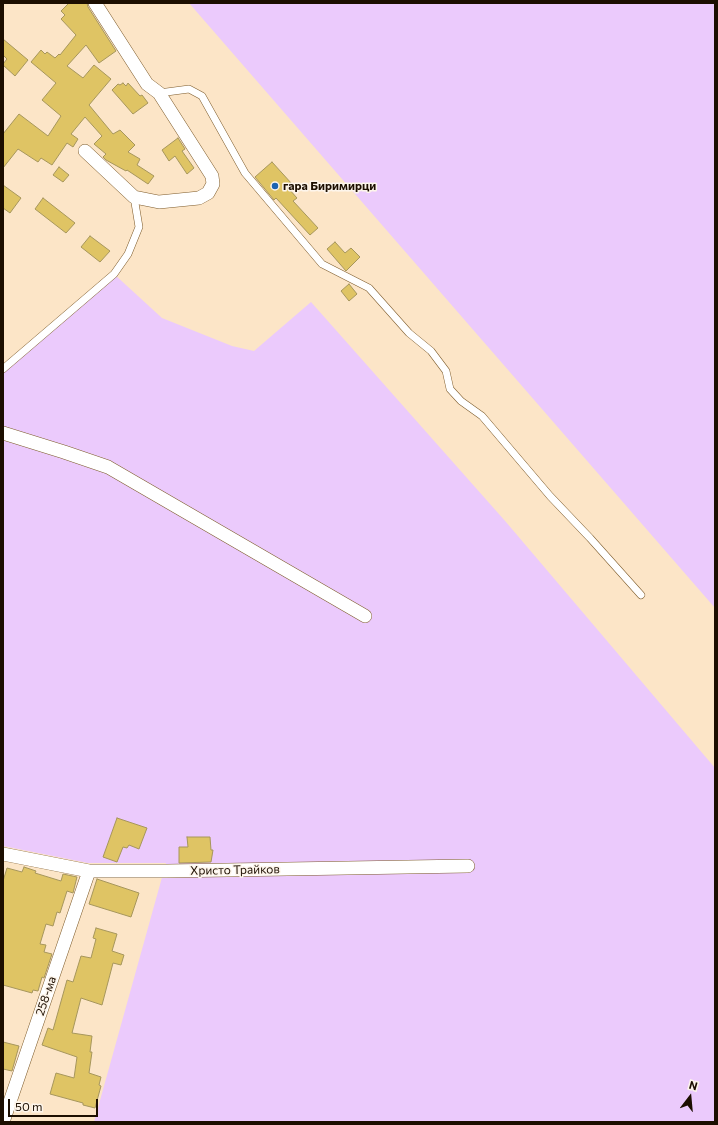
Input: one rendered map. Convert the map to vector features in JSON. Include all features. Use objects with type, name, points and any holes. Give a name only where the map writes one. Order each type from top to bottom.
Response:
[{"type":"street","points":[[84,151],[134,197],[159,202],[199,198],[208,193],[213,184],[212,176],[159,93],[147,84],[95,3]]},
{"type":"street","points":[[3,433],[108,467],[364,616]]},
{"type":"street","name":"Христо Трайков","points":[[3,854],[89,871],[468,866]]},
{"type":"street","name":"258-ма","points":[[3,1122],[89,871]]},
{"type":"lane","points":[[159,93],[189,89],[202,96],[245,173],[322,264],[369,288],[409,333],[431,351],[446,371],[450,389],[461,401],[482,416],[550,496],[641,595]]},
{"type":"lane","points":[[3,369],[114,274],[128,254],[138,227],[134,197]]},
{"type":"shaded area","points":[[189,3],[715,3],[715,608]]},
{"type":"shaded area","points":[[114,274],[162,318],[232,346],[254,351],[311,302],[506,522],[715,768],[715,1122],[94,1122],[166,863],[88,863],[3,846],[3,369]]},
{"type":"building","points":[[69,3],[87,3],[88,7],[116,51],[99,63],[86,45],[67,66],[83,78],[94,65],[111,79],[89,105],[113,134],[120,130],[135,145],[128,152],[140,159],[137,165],[154,176],[148,184],[127,170],[126,171],[103,157],[106,154],[94,144],[102,136],[85,117],[71,134],[78,139],[73,147],[67,143],[52,165],[41,158],[38,162],[18,149],[3,168],[3,134],[19,114],[48,136],[61,116],[42,100],[56,83],[31,62],[41,50],[45,54],[47,52],[55,58],[59,54],[60,55],[76,35],[61,19],[65,15],[61,11]]},
{"type":"building","points":[[3,39],[28,60],[15,76],[3,65],[7,59],[3,55]]},
{"type":"building","points":[[123,83],[126,86],[128,83],[140,96],[142,95],[148,103],[133,114],[112,90],[118,84],[120,85]]},
{"type":"building","points":[[178,138],[185,149],[182,151],[194,168],[187,174],[175,156],[169,161],[162,150]]},
{"type":"building","name":"гара Биримирци","points":[[272,162],[292,184],[288,188],[297,198],[293,201],[318,228],[310,235],[276,198],[274,200],[255,177]]},
{"type":"building","points":[[59,167],[69,175],[63,182],[53,175]]},
{"type":"building","points":[[3,185],[21,198],[10,213],[3,208]]},
{"type":"building","points":[[43,198],[75,223],[66,233],[35,209]]},
{"type":"building","points":[[90,236],[110,251],[100,262],[81,247]]},
{"type":"building","points":[[335,242],[345,253],[351,248],[360,257],[346,271],[327,249]]},
{"type":"building","points":[[349,284],[357,294],[349,301],[341,291]]},
{"type":"building","points":[[117,818],[147,828],[139,849],[129,845],[127,848],[123,847],[117,862],[103,857]]},
{"type":"building","points":[[187,837],[210,837],[211,850],[213,850],[211,862],[179,863],[179,847],[188,847]]},
{"type":"building","points":[[24,867],[36,871],[35,873],[61,881],[63,874],[77,877],[73,893],[67,891],[60,913],[57,912],[53,926],[46,924],[40,944],[46,945],[44,952],[52,954],[44,978],[42,977],[38,991],[33,990],[32,993],[3,985],[3,881],[7,868],[22,872]]},
{"type":"building","points":[[97,879],[139,893],[131,917],[89,904]]},
{"type":"building","points":[[96,928],[117,934],[112,951],[124,955],[121,965],[113,963],[102,1005],[81,998],[72,1033],[92,1036],[90,1052],[92,1052],[89,1073],[101,1077],[99,1085],[101,1086],[95,1108],[83,1105],[83,1103],[50,1094],[56,1073],[74,1078],[77,1057],[42,1045],[48,1028],[53,1030],[67,980],[73,982],[81,956],[91,958],[96,939],[93,938]]},
{"type":"building","points":[[3,1042],[19,1046],[12,1071],[3,1069]]},
{"type":"place","name":"гара Биримирци","points":[[275,186]]}]
